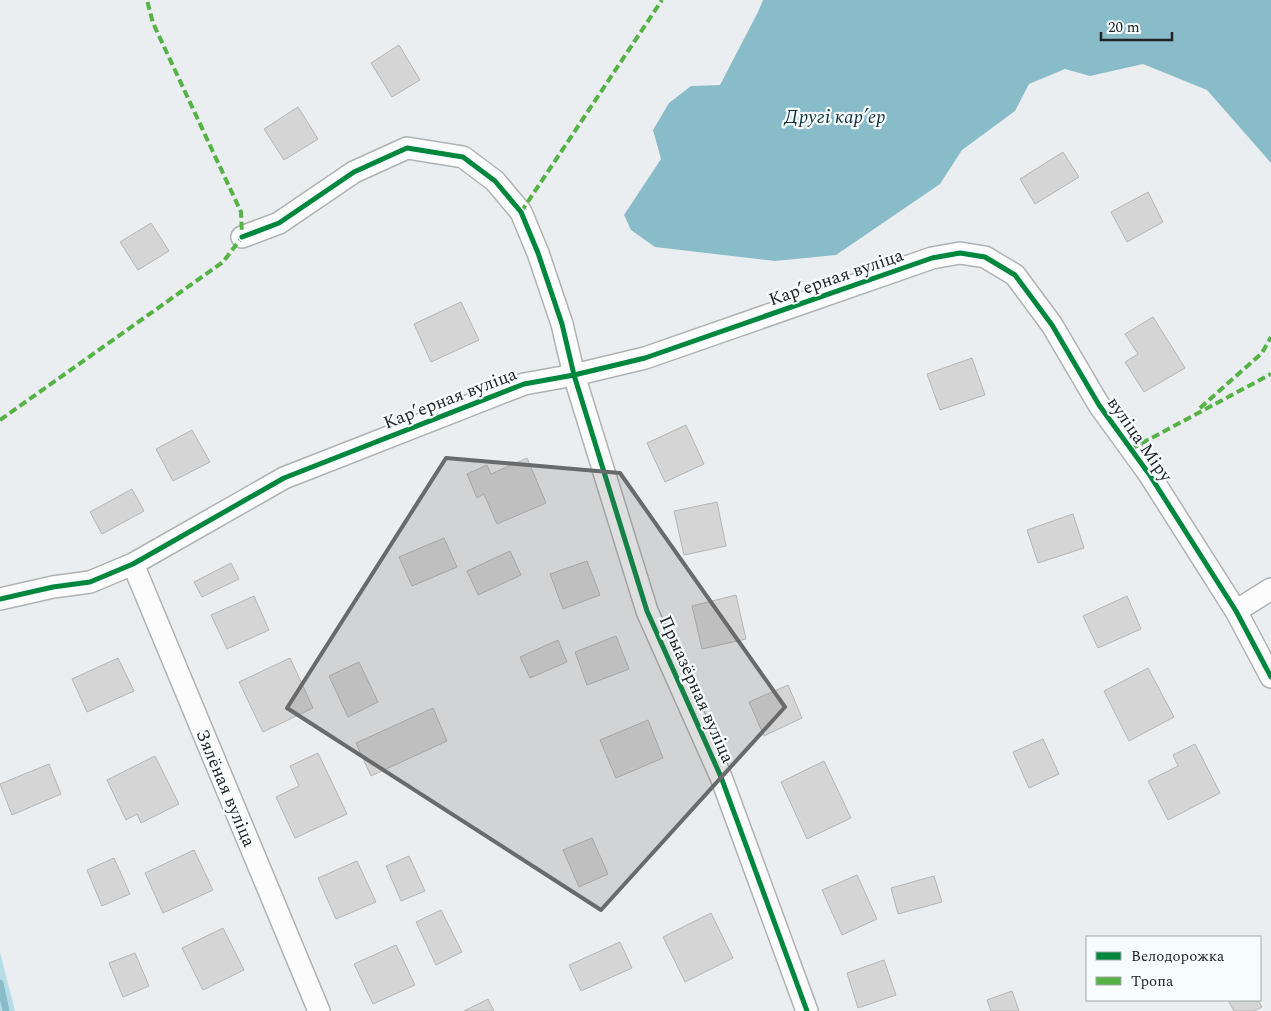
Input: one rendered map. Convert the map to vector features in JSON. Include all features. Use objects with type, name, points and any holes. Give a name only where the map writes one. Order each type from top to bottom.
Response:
[{"type":"street","name":"Прыазёрная вуліца","points":[[242,237],[279,223],[354,172],[408,148],[463,156],[495,181],[521,212],[538,252],[562,324],[574,375],[647,611],[721,777],[807,1011]]},
{"type":"street","name":"Карʼерная вуліца","points":[[0,599],[90,582],[132,564],[284,478],[524,384],[574,375],[645,358],[932,258],[960,253],[985,257]]},
{"type":"street","name":"вуліца Міру","points":[[985,257],[1015,275],[1052,325],[1099,405],[1149,474],[1236,611],[1271,677]]},
{"type":"street","name":"Зялёная вуліца","points":[[132,564],[319,1011]]},
{"type":"street","points":[[1236,611],[1271,589]]},
{"type":"highlighted area","points":[[446,458],[620,473],[785,707],[601,910],[287,708]]},
{"type":"shaded area","points":[[0,952],[15,1011],[0,1011]]},
{"type":"water","name":"Другі карʼер","points":[[763,0],[1271,0],[1271,163],[1207,90],[1143,64],[1090,76],[1065,69],[1029,84],[1015,111],[962,150],[940,184],[836,255],[775,261],[655,247],[631,230],[624,215],[661,159],[653,130],[669,103],[691,86],[720,85]]},
{"type":"building","points":[[399,45],[420,80],[392,97],[371,63]]},
{"type":"building","points":[[298,107],[318,139],[284,160],[264,129]]},
{"type":"building","points":[[1063,152],[1079,177],[1035,204],[1020,179]]},
{"type":"building","points":[[1148,192],[1163,222],[1127,242],[1111,212]]},
{"type":"building","points":[[151,223],[169,251],[138,270],[120,242]]},
{"type":"building","points":[[461,302],[479,340],[431,362],[414,324]]},
{"type":"building","points":[[1153,317],[1185,368],[1144,392],[1125,362],[1138,354],[1125,334]]},
{"type":"building","points":[[972,358],[985,395],[940,410],[927,374]]},
{"type":"building","points":[[686,425],[704,464],[665,482],[647,443]]},
{"type":"building","points":[[192,430],[210,462],[173,481],[156,449]]},
{"type":"building","points":[[527,458],[546,503],[497,524],[484,494],[477,498],[467,474],[487,465],[491,474]]},
{"type":"building","points":[[132,489],[144,511],[102,534],[90,512]]},
{"type":"building","points":[[717,502],[726,546],[684,555],[674,511]]},
{"type":"building","points":[[1073,514],[1084,548],[1038,563],[1027,530]]},
{"type":"building","points":[[444,538],[457,567],[412,586],[399,557]]},
{"type":"building","points":[[510,551],[521,575],[478,595],[467,571]]},
{"type":"building","points":[[587,561],[600,595],[563,609],[550,574]]},
{"type":"building","points":[[231,563],[239,579],[202,597],[194,582]]},
{"type":"building","points":[[736,595],[746,639],[702,649],[692,606]]},
{"type":"building","points":[[254,596],[269,630],[227,649],[211,615]]},
{"type":"building","points":[[1127,596],[1141,629],[1098,648],[1083,616]]},
{"type":"building","points":[[616,636],[629,669],[587,685],[575,652]]},
{"type":"building","points":[[558,640],[567,662],[530,678],[520,657]]},
{"type":"building","points":[[118,658],[134,691],[87,712],[72,679]]},
{"type":"building","points":[[290,658],[313,708],[263,732],[239,682]]},
{"type":"building","points":[[359,662],[378,702],[348,717],[329,676]]},
{"type":"building","points":[[1148,668],[1174,717],[1129,741],[1104,691]]},
{"type":"building","points":[[788,685],[802,718],[764,736],[749,702]]},
{"type":"building","points":[[433,708],[447,741],[371,776],[356,743]]},
{"type":"building","points":[[648,720],[663,758],[616,778],[600,740]]},
{"type":"building","points":[[1043,739],[1059,774],[1029,788],[1013,752]]},
{"type":"building","points":[[1195,744],[1220,793],[1168,820],[1148,781],[1178,766],[1173,755]]},
{"type":"building","points":[[318,753],[347,814],[295,838],[276,797],[299,786],[290,766]]},
{"type":"building","points":[[155,756],[179,804],[141,823],[137,814],[126,820],[107,780]]},
{"type":"building","points":[[824,761],[851,818],[807,839],[781,782]]},
{"type":"building","points":[[49,764],[61,794],[12,815],[0,784]]},
{"type":"building","points":[[592,838],[608,874],[579,887],[563,850]]},
{"type":"building","points":[[194,850],[213,890],[163,913],[145,873]]},
{"type":"building","points":[[409,856],[425,891],[401,901],[386,866]]},
{"type":"building","points":[[114,858],[130,894],[102,906],[87,870]]},
{"type":"building","points":[[357,861],[376,902],[336,919],[318,878]]},
{"type":"building","points":[[857,875],[877,919],[842,935],[822,890]]},
{"type":"building","points":[[934,876],[942,902],[898,914],[891,888]]},
{"type":"building","points":[[441,910],[462,952],[436,965],[416,922]]},
{"type":"building","points":[[711,913],[733,958],[685,982],[663,937]]},
{"type":"building","points":[[223,928],[244,970],[203,990],[182,948]]},
{"type":"building","points":[[620,942],[632,968],[581,991],[569,965]]},
{"type":"building","points":[[396,945],[415,985],[373,1004],[354,964]]},
{"type":"building","points":[[135,953],[149,986],[123,997],[109,963]]},
{"type":"building","points":[[884,960],[896,995],[858,1008],[847,973]]},
{"type":"building","points":[[1012,991],[1019,1011],[991,1011],[987,1000]]},
{"type":"building","points":[[488,999],[494,1011],[464,1011]]},
{"type":"building","points":[[1229,1001],[1259,1001],[1262,1007],[1254,1011],[1234,1011]]},
{"type":"waterway","points":[[0,983],[6,1011]]},
{"type":"marked path","points":[[0,420],[223,262],[242,237],[241,212],[153,23],[147,0]]},
{"type":"marked path","points":[[521,212],[662,0]]},
{"type":"marked path","points":[[1200,408],[1262,353],[1271,337]]},
{"type":"marked path","points":[[1131,449],[1271,374]]},
{"type":"cycle path","points":[[242,237],[279,223],[354,172],[407,148],[463,157],[495,181],[521,212],[538,253],[562,324],[574,375],[647,611],[721,777],[807,1011]]},
{"type":"cycle path","points":[[0,599],[53,587],[90,582],[133,564],[284,478],[524,384],[574,375],[645,358],[932,258],[960,253],[985,257],[1015,275],[1052,325],[1099,405],[1149,474],[1236,611],[1271,677]]}]
